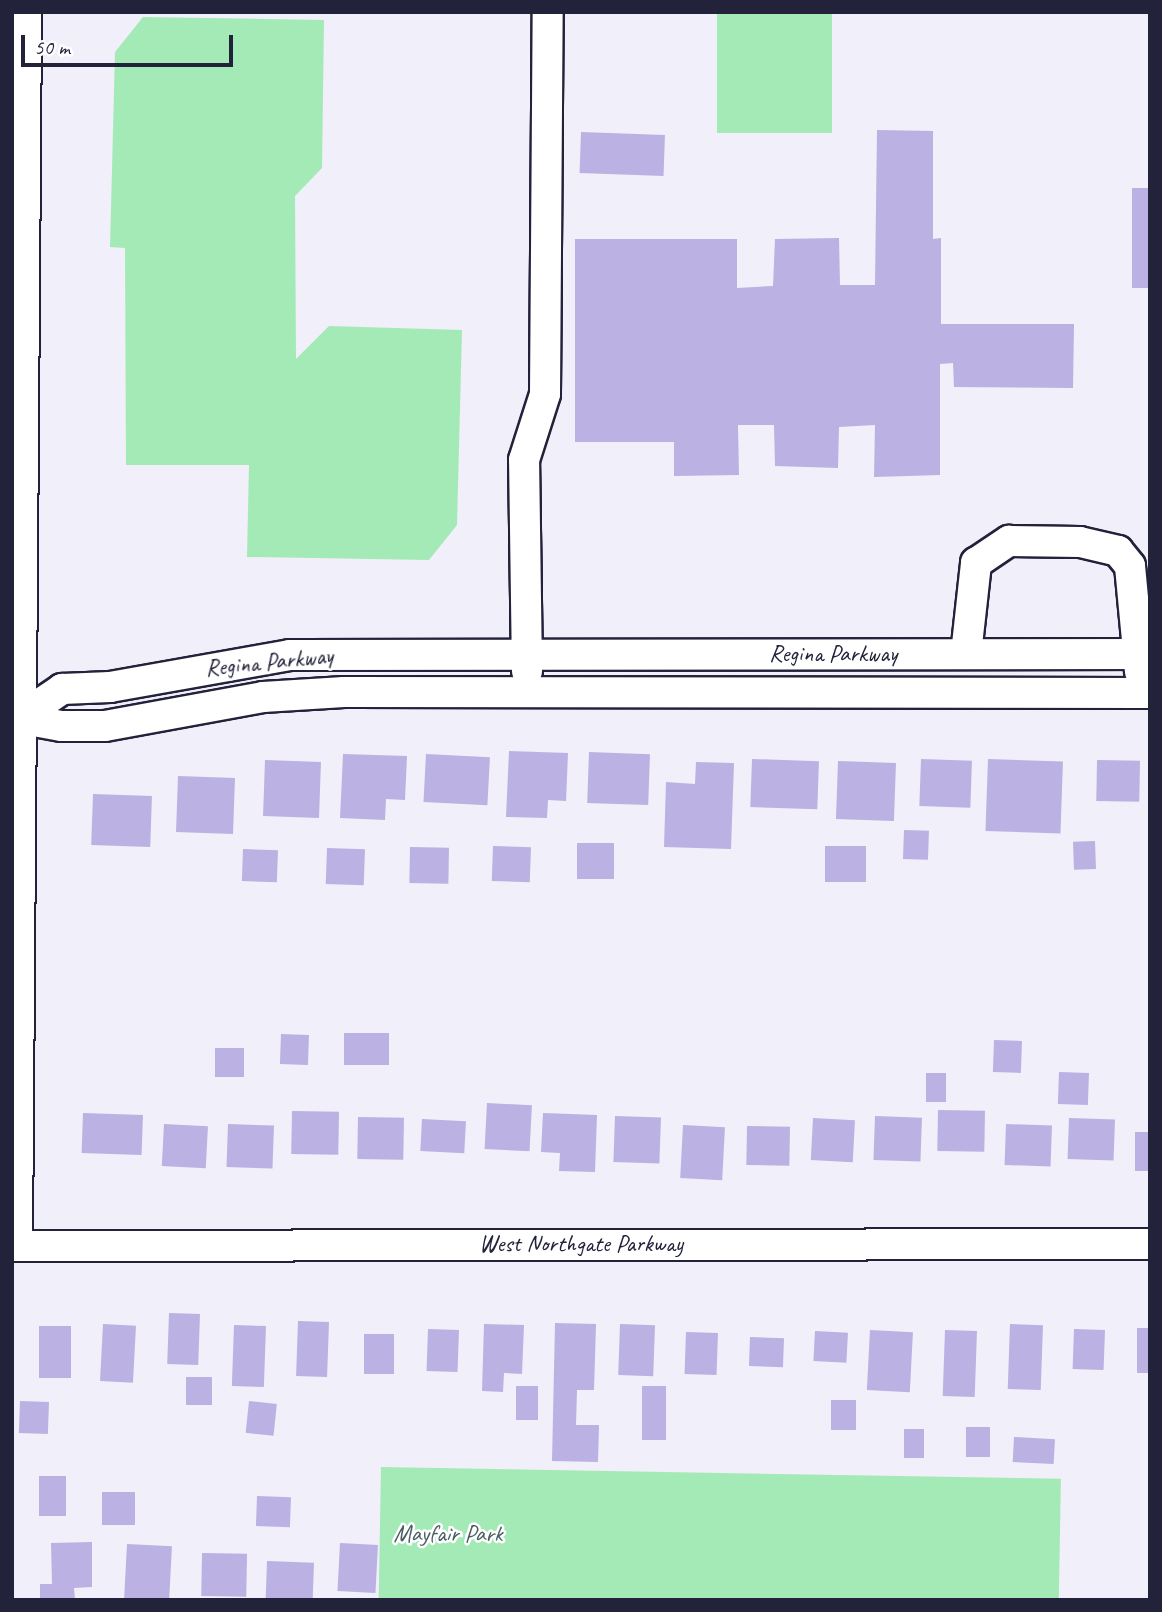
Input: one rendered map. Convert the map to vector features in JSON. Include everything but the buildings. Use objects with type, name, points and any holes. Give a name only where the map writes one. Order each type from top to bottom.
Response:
[{"type":"street","points":[[14,1246],[16,716],[26,12]]},
{"type":"street","points":[[527,692],[524,460],[545,394],[548,12]]},
{"type":"street","points":[[966,654],[975,562],[1009,541],[1080,542],[1118,551],[1130,566],[1145,654]]},
{"type":"street","name":"Regina Parkway","points":[[323,654],[1145,654],[1145,693],[290,694],[104,726],[61,726],[16,716],[62,689],[110,687],[246,660],[323,654]]},
{"type":"street","name":"West Northgate Parkway","points":[[14,1246],[1150,1244]]},
{"type":"green space","points":[[717,12],[832,12],[832,133],[717,133]]},
{"type":"green space","points":[[143,17],[324,20],[322,168],[295,196],[296,359],[329,326],[462,330],[457,525],[429,560],[247,557],[249,465],[126,465],[125,248],[110,247],[115,52]]},
{"type":"green space","name":"Mayfair Park","points":[[381,1467],[1061,1479],[1059,1600],[379,1600]]}]
